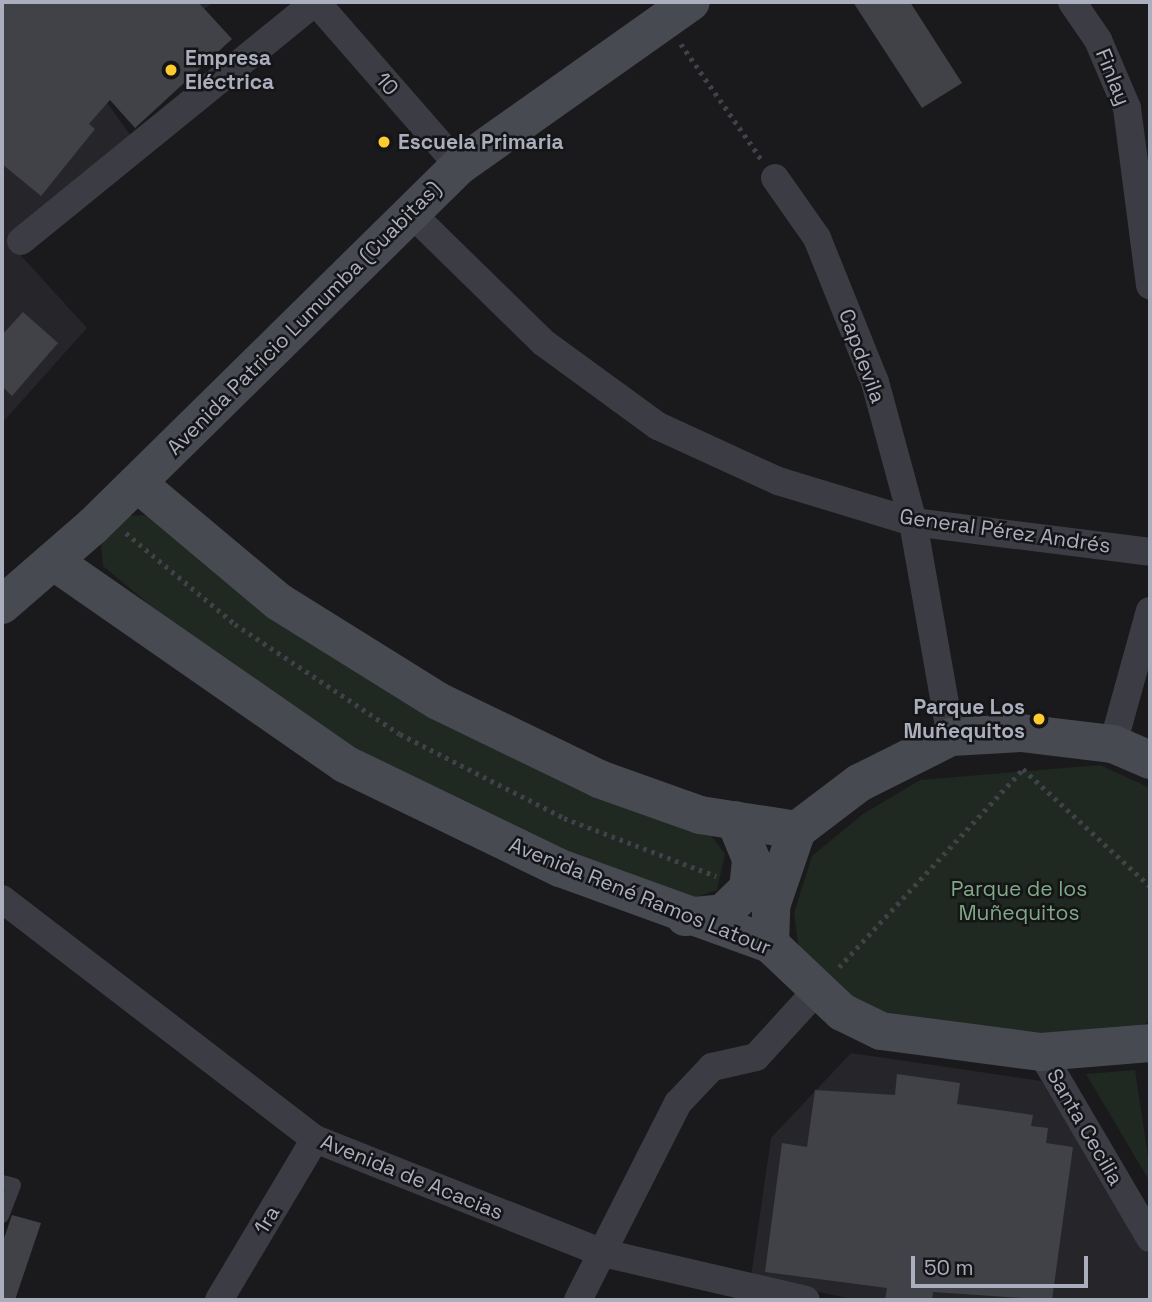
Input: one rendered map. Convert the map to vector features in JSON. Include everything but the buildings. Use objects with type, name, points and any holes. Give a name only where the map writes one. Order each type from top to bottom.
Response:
[{"type":"street","name":"10","points":[[316,2],[459,166]]},
{"type":"street","points":[[21,241],[316,2]]},
{"type":"street","name":"Finlay","points":[[1072,2],[1098,40],[1127,108],[1150,286]]},
{"type":"street","name":"Avenida Patricio Lumumba (Cuabitas)","points":[[2,605],[137,483],[459,166],[668,8]]},
{"type":"street","name":"Capdevila","points":[[775,178],[817,238],[874,382],[913,522],[951,737]]},
{"type":"street","name":"General Pérez Andrés","points":[[410,212],[544,343],[657,426],[778,481],[913,522],[1150,552]]},
{"type":"street","points":[[137,483],[279,603],[438,701],[599,779],[700,815],[797,830]]},
{"type":"street","name":"Avenida René Ramos Latour","points":[[53,561],[345,764],[560,868],[685,917],[770,944],[842,1013],[881,1031],[1041,1052],[1150,1043]]},
{"type":"street","points":[[1113,744],[1150,611]]},
{"type":"street","points":[[770,944],[771,906],[797,830],[859,783],[951,737],[1021,733],[1113,744],[1150,760]]},
{"type":"street","points":[[685,917],[723,913],[748,889],[751,859],[734,820]]},
{"type":"street","name":"Avenida de Acacias","points":[[2,899],[315,1139],[603,1253],[806,1300]]},
{"type":"street","points":[[578,1300],[678,1103],[712,1067],[755,1057],[818,989]]},
{"type":"street","name":"Santa Cecilia","points":[[1041,1052],[1150,1238]]},
{"type":"street","name":"1ra","points":[[219,1300],[315,1139]]},
{"type":"lane","points":[[2,1182],[14,1185],[2,1216]]},
{"type":"path","points":[[668,8],[775,178]]},
{"type":"path","points":[[123,531],[235,624],[400,734],[564,818],[724,879]]},
{"type":"path","points":[[818,989],[1023,769],[1150,887]]},
{"type":"shaded area","points":[[2,2],[212,3],[103,97],[133,139],[14,248],[87,328],[2,423]]},
{"type":"shaded area","points":[[851,1053],[1041,1081],[1150,1257],[1150,1300],[856,1300],[751,1277],[771,1138]]},
{"type":"green space","points":[[148,515],[710,834],[725,854],[717,890],[682,902],[380,769],[235,676],[103,566],[101,543],[124,516]]},
{"type":"green space","name":"Parque de los Muñequitos","points":[[1100,765],[1150,788],[1150,1022],[1110,1037],[1050,1039],[855,1007],[799,950],[794,913],[812,856],[863,814],[920,780]]},
{"type":"green space","points":[[1135,1070],[1150,1170],[1150,1182],[1086,1074]]},
{"type":"place","name":"Empresa Eléctrica","points":[[171,70]]},
{"type":"place","name":"Escuela Primaria","points":[[384,142]]},
{"type":"place","name":"Parque Los Muñequitos","points":[[1039,719]]}]
